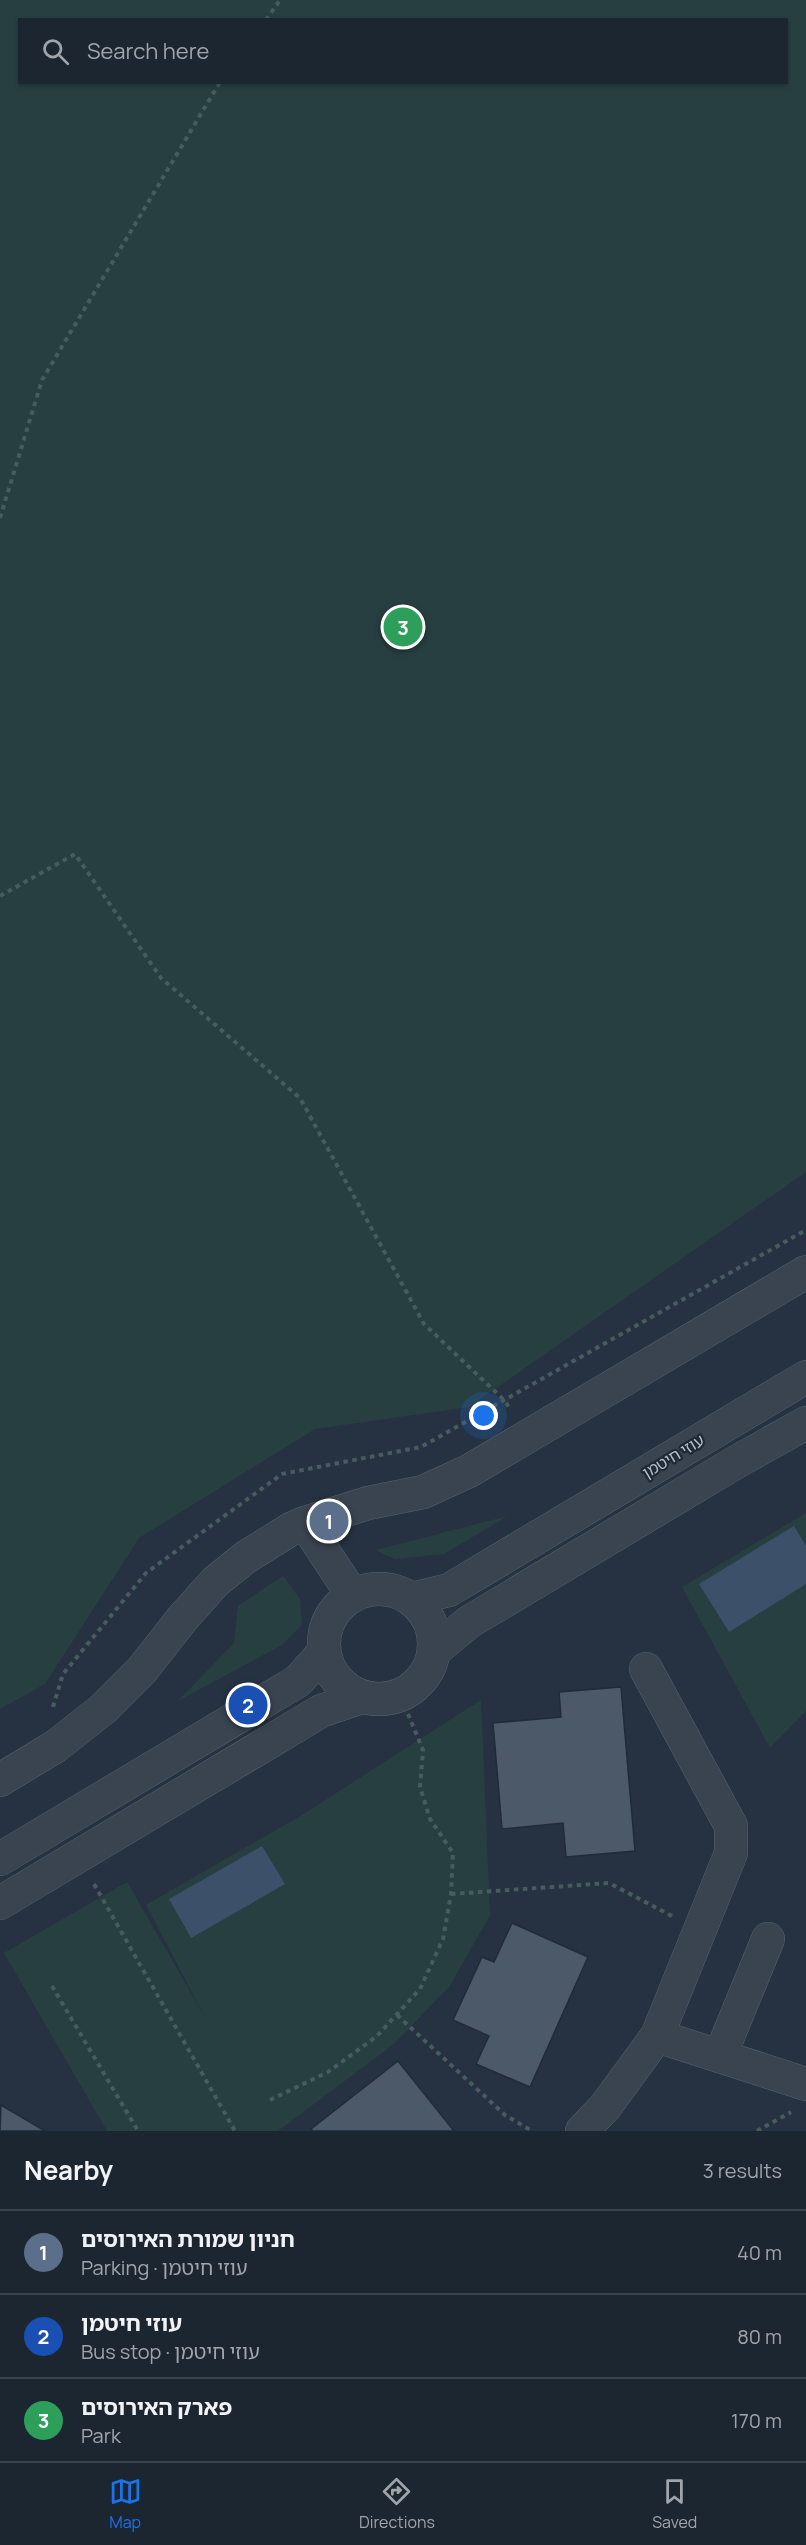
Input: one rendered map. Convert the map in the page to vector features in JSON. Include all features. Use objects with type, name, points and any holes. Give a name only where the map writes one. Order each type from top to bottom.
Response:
[{"type":"street","points":[[0,1780],[56,1746],[103,1709],[142,1670],[215,1582],[246,1557],[305,1523],[368,1503],[423,1492],[470,1471],[806,1272]]},
{"type":"street","name":"עוזי חיטמן","points":[[412,1599],[449,1590],[806,1377]]},
{"type":"street","points":[[434,1651],[469,1622],[738,1461],[806,1423]]},
{"type":"street","points":[[305,1523],[352,1596]]},
{"type":"street","points":[[375,1588],[394,1590],[412,1599],[425,1613],[433,1630],[434,1651],[429,1670],[417,1685],[400,1695],[372,1700],[354,1694],[338,1683],[323,1653],[324,1633],[331,1615],[352,1596],[375,1588]]},
{"type":"street","points":[[0,1859],[298,1681],[323,1653]]},
{"type":"street","points":[[582,2131],[605,2107],[657,2036],[731,1853],[731,1826],[646,1669]]},
{"type":"street","points":[[0,1903],[321,1711],[362,1696]]},
{"type":"street","points":[[720,2056],[768,1939]]},
{"type":"street","points":[[657,2036],[720,2056],[801,2097]]},
{"type":"path","points":[[267,18],[280,0]]},
{"type":"path","points":[[0,518],[42,380],[219,84]]},
{"type":"path","points":[[0,896],[75,854],[161,978],[300,1098],[424,1324],[504,1400],[529,1436]]},
{"type":"path","points":[[270,2100],[328,2072],[378,2036],[420,1989],[443,1939],[451,1894],[453,1853],[430,1819],[420,1787],[423,1750],[400,1695]]},
{"type":"path","points":[[78,1856],[235,2131]]},
{"type":"path","points":[[451,1894],[609,1883],[700,1930]]},
{"type":"path","points":[[52,1986],[138,2131]]},
{"type":"path","points":[[397,2015],[505,2115],[532,2131]]},
{"type":"path","points":[[757,2131],[801,2097]]},
{"type":"green space","points":[[0,0],[806,0],[806,1172],[469,1407],[315,1429],[139,1538],[45,1684],[0,1709]]},
{"type":"green space","points":[[806,1513],[806,1711],[770,1748],[682,1587]]},
{"type":"green space","points":[[508,1516],[444,1554],[395,1559],[375,1550]]},
{"type":"green space","points":[[283,1576],[300,1599],[302,1625],[282,1645],[178,1701],[234,1643],[238,1606]]},
{"type":"green space","points":[[481,1700],[490,1915],[449,1987],[394,2044],[278,2131],[107,2131],[4,1953],[127,1882],[205,2017],[146,1905],[302,1815]]},
{"type":"water","points":[[794,1526],[806,1546],[806,1584],[729,1632],[699,1584]]},
{"type":"water","points":[[262,1846],[285,1884],[191,1938],[169,1899]]},
{"type":"building","points":[[621,1687],[635,1851],[566,1857],[563,1823],[502,1829],[493,1723],[561,1717],[559,1692]]},
{"type":"building","points":[[512,1923],[588,1957],[530,2087],[476,2064],[489,2036],[453,2020],[482,1957],[494,1962]]},
{"type":"building","points":[[398,2061],[454,2131],[313,2131],[311,2129]]},
{"type":"building","points":[[1,2105],[45,2131],[0,2131]]},
{"type":"place","name":"פארק האירוסים","points":[[403,627]]},
{"type":"place","name":"חניון שמורת האירוסים","points":[[329,1521]]},
{"type":"place","name":"עוזי חיטמן","points":[[248,1705]]}]
